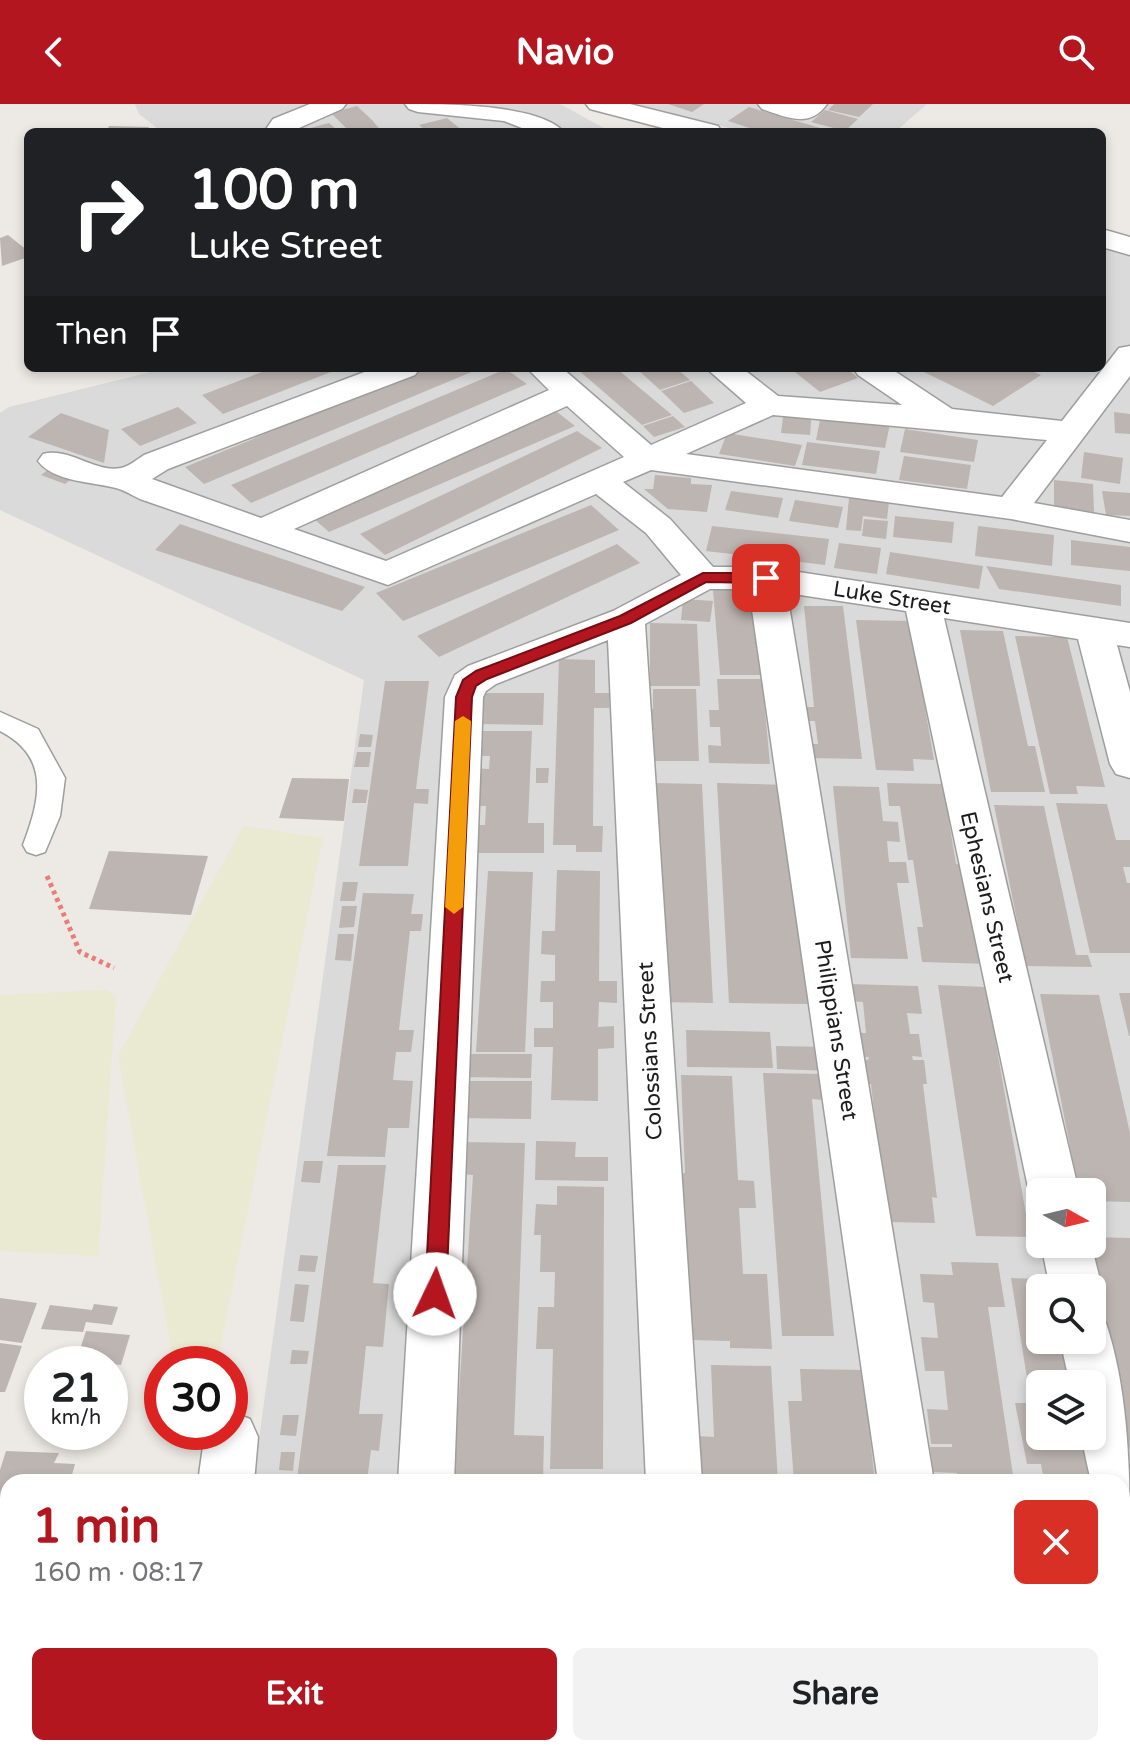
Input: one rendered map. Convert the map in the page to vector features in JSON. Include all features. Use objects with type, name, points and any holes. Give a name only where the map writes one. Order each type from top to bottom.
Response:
[{"type":"street","points":[[280,128],[333,104]]},
{"type":"street","points":[[599,104],[693,128]]},
{"type":"street","points":[[771,104],[802,113],[814,104]]},
{"type":"street","points":[[408,109],[420,128]]},
{"type":"street","points":[[408,109],[524,118],[537,121],[546,128]]},
{"type":"street","points":[[1106,239],[1130,246]]},
{"type":"street","points":[[1011,509],[1130,355]]},
{"type":"street","points":[[127,479],[156,462],[393,372]]},
{"type":"street","points":[[547,372],[647,459],[1011,509],[1130,531]]},
{"type":"street","points":[[727,372],[769,405]]},
{"type":"street","points":[[875,372],[943,418]]},
{"type":"street","points":[[264,530],[570,393]]},
{"type":"street","points":[[55,461],[96,475],[127,479],[152,492],[388,574],[769,405],[943,418],[1069,432]]},
{"type":"street","points":[[600,481],[658,526],[703,578]]},
{"type":"street","name":"Luke Street","points":[[426,1474],[464,697],[469,684],[482,675],[626,619],[703,578],[766,578],[1112,632]]},
{"type":"street","name":"Philippians Street","points":[[766,578],[905,1474]]},
{"type":"street","name":"Ephesians Street","points":[[922,602],[1051,1178]]},
{"type":"street","name":"Colossians Street","points":[[626,619],[674,1474]]},
{"type":"street","points":[[1112,632],[1130,764]]},
{"type":"street","points":[[1090,1354],[1117,1474]]},
{"type":"lane","points":[[0,720],[29,735],[52,778],[47,816],[36,845]]},
{"type":"path","points":[[36,845],[80,952],[114,968]]},
{"type":"shaded area","points":[[135,104],[560,104],[604,128],[157,128],[139,114]]},
{"type":"shaded area","points":[[636,104],[927,104],[900,128],[729,128]]},
{"type":"shaded area","points":[[1106,246],[1130,254],[1130,1474],[254,1474],[364,680],[0,510],[0,413],[9,407],[151,372],[1106,372]]},
{"type":"green space","points":[[243,826],[323,838],[221,1346],[171,1346],[118,1056]]},
{"type":"green space","points":[[107,990],[116,997],[98,1256],[0,1251],[0,995]]},
{"type":"building","points":[[668,104],[704,104],[692,112]]},
{"type":"building","points":[[834,104],[873,104],[859,117],[828,110]]},
{"type":"building","points":[[357,106],[379,128],[346,128],[331,113]]},
{"type":"building","points":[[749,107],[820,128],[750,128],[728,121]]},
{"type":"building","points":[[825,110],[858,119],[848,128],[811,122]]},
{"type":"building","points":[[447,118],[459,128],[422,128],[419,125]]},
{"type":"building","points":[[329,123],[335,128],[310,128]]},
{"type":"building","points":[[109,126],[149,127],[149,128]]},
{"type":"building","points":[[8,235],[24,248],[24,258],[2,266],[0,238]]},
{"type":"building","points":[[262,372],[331,372],[223,414],[202,395]]},
{"type":"building","points":[[415,372],[471,372],[204,484],[185,467]]},
{"type":"building","points":[[499,372],[510,372],[527,384],[251,503],[231,485]]},
{"type":"building","points":[[581,372],[621,372],[672,415],[642,425]]},
{"type":"building","points":[[640,372],[681,372],[690,380],[660,390]]},
{"type":"building","points":[[795,372],[851,372],[858,378],[820,392]]},
{"type":"building","points":[[924,372],[1034,372],[1041,375],[993,406]]},
{"type":"building","points":[[691,381],[714,403],[684,413],[661,391]]},
{"type":"building","points":[[178,407],[197,423],[140,446],[121,429]]},
{"type":"building","points":[[552,408],[575,426],[329,532],[306,512]]},
{"type":"building","points":[[784,409],[812,411],[810,435],[781,433]]},
{"type":"building","points":[[1114,412],[1130,414],[1130,434],[1115,433]]},
{"type":"building","points":[[61,413],[109,430],[104,463],[28,437]]},
{"type":"building","points":[[821,415],[890,424],[885,448],[816,440]]},
{"type":"building","points":[[673,416],[685,427],[654,437],[643,426]]},
{"type":"building","points":[[905,429],[978,440],[974,462],[900,452]]},
{"type":"building","points":[[577,431],[602,448],[385,555],[360,534]]},
{"type":"building","points":[[727,433],[802,445],[795,466],[719,454]]},
{"type":"building","points":[[807,442],[880,451],[876,474],[802,465]]},
{"type":"building","points":[[1084,452],[1123,458],[1120,484],[1081,478]]},
{"type":"building","points":[[904,456],[971,465],[967,489],[899,480]]},
{"type":"building","points":[[53,466],[76,475],[65,484],[41,475]]},
{"type":"building","points":[[655,475],[691,478],[691,484],[712,485],[707,512],[668,509],[644,489],[653,489]]},
{"type":"building","points":[[1054,480],[1093,484],[1094,512],[1054,508]]},
{"type":"building","points":[[731,491],[783,498],[778,518],[725,510]]},
{"type":"building","points":[[1102,491],[1130,493],[1130,516],[1106,515]]},
{"type":"building","points":[[849,498],[889,502],[887,519],[863,516],[861,531],[846,530]]},
{"type":"building","points":[[795,500],[843,507],[838,528],[789,521]]},
{"type":"building","points":[[591,505],[619,530],[403,621],[376,593]]},
{"type":"building","points":[[895,516],[954,522],[952,543],[893,537]]},
{"type":"building","points":[[864,519],[888,521],[886,539],[862,536]]},
{"type":"building","points":[[180,524],[365,587],[342,611],[155,550]]},
{"type":"building","points":[[712,526],[829,539],[825,565],[706,551]]},
{"type":"building","points":[[978,526],[1054,535],[1052,566],[975,556]]},
{"type":"building","points":[[1071,540],[1130,547],[1130,571],[1071,565]]},
{"type":"building","points":[[839,543],[881,548],[877,574],[834,568]]},
{"type":"building","points":[[617,544],[640,563],[439,657],[417,636]]},
{"type":"building","points":[[890,552],[983,566],[979,589],[886,574]]},
{"type":"building","points":[[986,566],[1121,585],[1121,606],[999,589]]},
{"type":"building","points":[[713,590],[755,590],[763,675],[720,675]]},
{"type":"building","points":[[683,599],[713,601],[710,622],[681,620]]},
{"type":"building","points":[[804,606],[843,606],[862,759],[812,758],[811,744],[818,744],[815,721],[806,721],[805,707],[814,707]]},
{"type":"building","points":[[856,620],[910,621],[934,760],[913,759],[914,771],[876,770]]},
{"type":"building","points":[[650,623],[697,624],[700,686],[650,686]]},
{"type":"building","points":[[960,630],[1003,631],[1028,746],[1035,746],[1045,792],[991,792]]},
{"type":"building","points":[[1015,636],[1067,637],[1105,787],[1076,786],[1078,794],[1050,794]]},
{"type":"building","points":[[559,659],[595,660],[595,693],[610,693],[609,708],[594,708],[593,826],[603,826],[602,852],[576,852],[576,845],[553,845]]},
{"type":"building","points":[[717,679],[762,679],[770,764],[709,763],[708,745],[721,746],[720,727],[710,727],[709,710],[719,710]]},
{"type":"building","points":[[385,681],[429,681],[416,789],[429,789],[428,804],[414,803],[408,866],[359,866]]},
{"type":"building","points":[[653,689],[696,689],[699,761],[648,761],[648,745],[654,745],[654,730],[644,730],[644,709],[653,709]]},
{"type":"building","points":[[479,693],[544,693],[543,725],[477,724]]},
{"type":"building","points":[[478,731],[532,731],[528,823],[544,823],[544,853],[474,853],[476,825],[485,825],[486,806],[469,806],[471,768],[489,769],[490,756],[476,756]]},
{"type":"building","points":[[360,734],[373,735],[371,747],[358,747]]},
{"type":"building","points":[[357,752],[371,752],[369,767],[354,767]]},
{"type":"building","points":[[536,768],[549,768],[548,783],[536,783]]},
{"type":"building","points":[[292,778],[349,779],[344,821],[279,818]]},
{"type":"building","points":[[652,783],[702,784],[713,1003],[656,1002]]},
{"type":"building","points":[[717,783],[789,785],[805,978],[815,978],[817,1002],[729,1003]]},
{"type":"building","points":[[887,783],[943,784],[956,864],[968,865],[965,886],[973,929],[984,929],[990,964],[922,962],[917,927],[923,927],[913,860],[908,860],[900,806],[889,806]]},
{"type":"building","points":[[833,786],[879,787],[883,821],[898,822],[900,842],[887,841],[889,862],[906,862],[909,883],[897,883],[908,959],[851,958]]},
{"type":"building","points":[[354,789],[368,790],[366,803],[352,803]]},
{"type":"building","points":[[1056,803],[1107,804],[1116,840],[1130,840],[1130,867],[1123,867],[1127,883],[1130,883],[1130,953],[1090,953]]},
{"type":"building","points":[[994,805],[1044,806],[1076,955],[1088,955],[1092,967],[1026,966]]},
{"type":"building","points":[[109,851],[208,856],[191,915],[89,909]]},
{"type":"building","points":[[557,870],[600,871],[599,981],[617,981],[617,1003],[599,1002],[598,1027],[614,1026],[614,1048],[598,1049],[598,1101],[551,1100],[553,1047],[534,1047],[534,1028],[553,1028],[553,1002],[540,1002],[541,981],[555,981],[555,955],[541,954],[542,931],[555,931]]},
{"type":"building","points":[[488,871],[533,872],[525,1052],[476,1052]]},
{"type":"building","points":[[343,882],[358,882],[355,901],[340,901]]},
{"type":"building","points":[[363,893],[414,894],[411,914],[423,914],[421,931],[410,931],[399,1030],[414,1030],[411,1052],[396,1052],[393,1080],[413,1081],[409,1128],[388,1128],[385,1157],[327,1156]]},
{"type":"building","points":[[342,906],[357,906],[354,927],[339,928]]},
{"type":"building","points":[[338,934],[354,934],[351,961],[335,960]]},
{"type":"building","points":[[849,984],[918,986],[922,1014],[907,1013],[910,1034],[919,1034],[922,1057],[912,1056],[913,1060],[924,1060],[927,1084],[923,1084],[937,1198],[932,1197],[935,1223],[886,1222],[871,1084],[858,1083],[855,1059],[868,1060],[869,1057],[855,1057],[853,1033],[866,1033],[863,1002],[851,1001]]},
{"type":"building","points":[[938,985],[986,987],[1026,1214],[1026,1237],[976,1236]]},
{"type":"building","points":[[1119,993],[1130,993],[1130,1036],[1129,1036]]},
{"type":"building","points":[[1040,994],[1099,995],[1130,1133],[1130,1202],[1106,1201],[1106,1178],[1076,1178]]},
{"type":"building","points":[[686,1030],[770,1032],[773,1068],[687,1067]]},
{"type":"building","points":[[776,1046],[828,1047],[830,1071],[777,1069]]},
{"type":"building","points":[[463,1054],[532,1054],[531,1078],[461,1077]]},
{"type":"building","points":[[763,1073],[822,1074],[824,1100],[812,1099],[834,1336],[782,1336]]},
{"type":"building","points":[[681,1075],[732,1076],[738,1180],[754,1181],[756,1208],[739,1208],[743,1274],[767,1274],[772,1349],[730,1348],[730,1341],[690,1340],[685,1204],[674,1204],[672,1174],[685,1173]]},
{"type":"building","points":[[458,1081],[532,1081],[531,1119],[455,1118]]},
{"type":"building","points":[[536,1141],[576,1142],[575,1157],[608,1157],[608,1181],[535,1180]]},
{"type":"building","points":[[460,1142],[525,1143],[514,1435],[544,1436],[543,1474],[437,1474],[439,1441],[456,1441],[473,1175],[458,1174]]},
{"type":"building","points":[[304,1161],[323,1161],[320,1183],[301,1182]]},
{"type":"building","points":[[338,1165],[386,1165],[373,1283],[389,1284],[383,1347],[366,1346],[359,1414],[383,1414],[379,1451],[371,1450],[368,1474],[298,1474]]},
{"type":"building","points":[[557,1186],[604,1187],[603,1469],[550,1469],[553,1349],[536,1349],[538,1307],[554,1307],[555,1272],[540,1272],[541,1235],[534,1235],[536,1204],[557,1205]]},
{"type":"building","points":[[1106,1237],[1130,1238],[1130,1450],[1106,1336],[1106,1274],[1094,1274],[1091,1258],[1106,1258]]},
{"type":"building","points":[[300,1255],[318,1256],[315,1272],[298,1271]]},
{"type":"building","points":[[951,1262],[998,1263],[1005,1307],[988,1307],[1013,1474],[933,1472],[930,1447],[952,1447],[952,1444],[931,1444],[927,1409],[948,1410],[944,1371],[925,1371],[921,1337],[938,1338],[934,1303],[923,1302],[920,1274],[953,1275]]},
{"type":"building","points":[[1011,1278],[1026,1279],[1026,1354],[1078,1354],[1080,1370],[1026,1372]]},
{"type":"building","points":[[295,1284],[309,1285],[304,1322],[290,1321]]},
{"type":"building","points":[[0,1298],[37,1303],[22,1343],[0,1340]]},
{"type":"building","points":[[94,1304],[118,1307],[112,1325],[86,1322],[83,1332],[41,1329],[50,1305],[92,1310]]},
{"type":"building","points":[[86,1331],[130,1335],[127,1346],[81,1346]]},
{"type":"building","points":[[0,1343],[22,1346],[5,1392],[0,1392]]},
{"type":"building","points":[[292,1350],[309,1351],[307,1364],[290,1364]]},
{"type":"building","points":[[711,1365],[771,1366],[778,1474],[700,1474],[698,1436],[714,1437]]},
{"type":"building","points":[[800,1369],[864,1370],[867,1404],[879,1404],[883,1436],[870,1436],[874,1474],[793,1474],[788,1401],[802,1401]]},
{"type":"building","points":[[1015,1403],[1026,1403],[1026,1450],[1095,1450],[1100,1474],[1043,1474],[1041,1464],[1027,1464]]},
{"type":"building","points":[[283,1415],[299,1415],[296,1436],[280,1435]]},
{"type":"building","points":[[6,1451],[59,1453],[54,1463],[75,1464],[72,1474],[0,1474]]},
{"type":"building","points":[[281,1452],[295,1452],[293,1471],[279,1470]]},
{"type":"slow traffic","points":[[454,907],[463,721]]},
{"type":"route","points":[[435,1294],[464,697],[469,684],[482,675],[626,619],[703,578],[766,578]]}]
